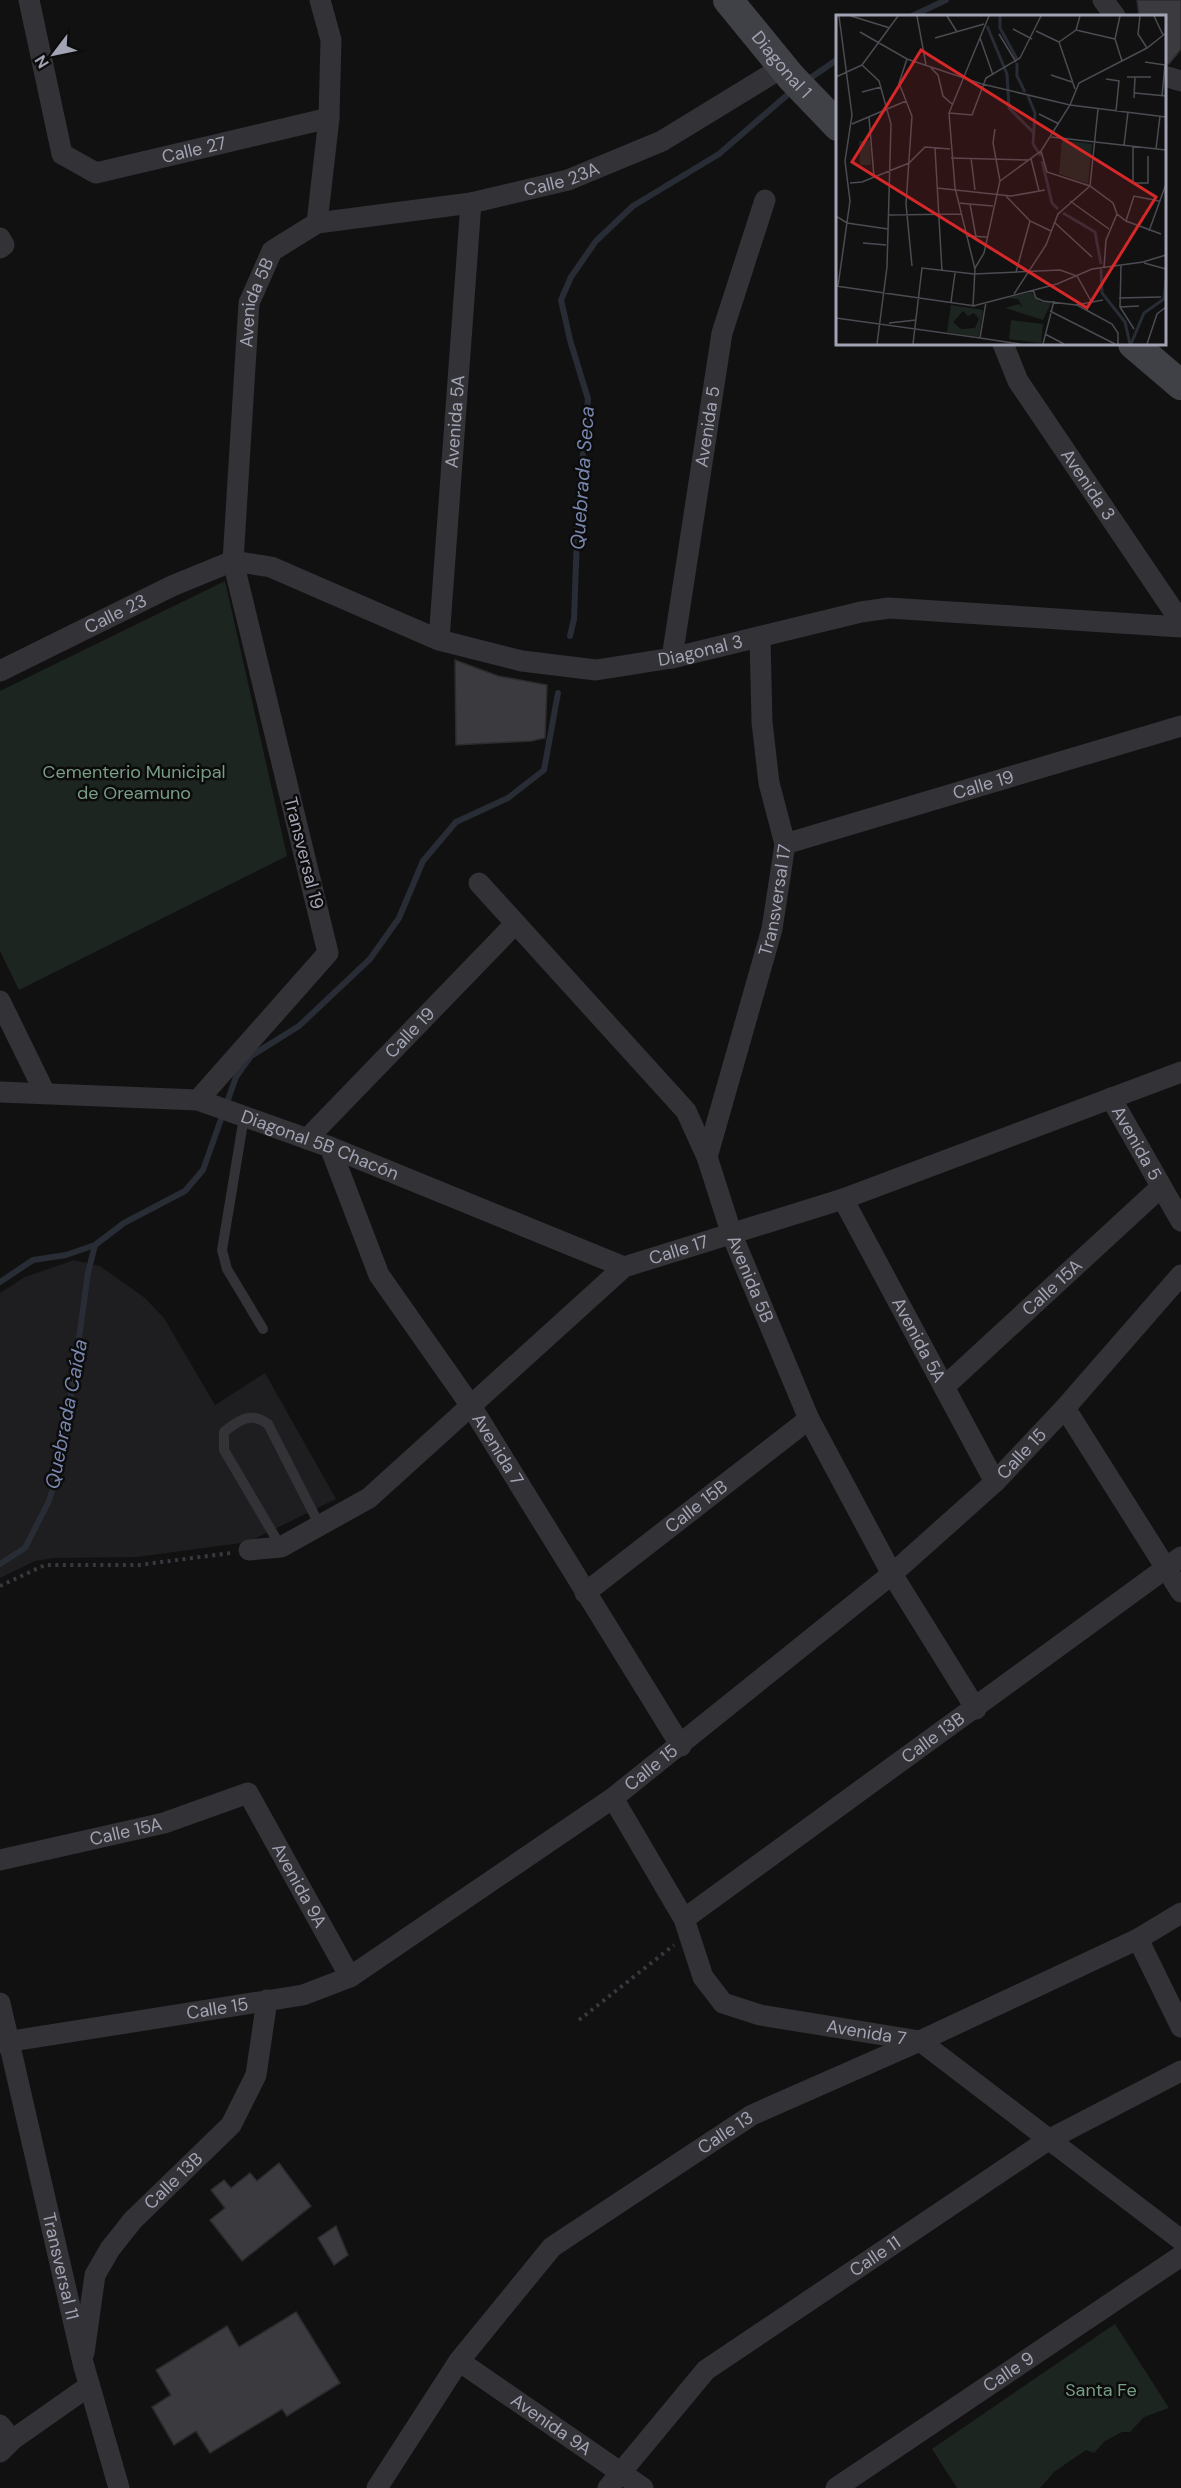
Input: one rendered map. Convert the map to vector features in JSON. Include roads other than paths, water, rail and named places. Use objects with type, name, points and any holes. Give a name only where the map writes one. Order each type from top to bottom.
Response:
[{"type":"main road","name":"Diagonal 1","points":[[728,0],[787,72],[829,117]]},
{"type":"main road","points":[[1134,345],[1181,386]]},
{"type":"street","name":"Calle 27","points":[[29,0],[62,154],[96,173],[329,118]]},
{"type":"street","points":[[316,223],[329,118],[331,40],[320,0]]},
{"type":"street","name":"Calle 23A","points":[[316,223],[471,203],[568,180],[662,141],[787,72]]},
{"type":"street","points":[[1166,77],[1181,81]]},
{"type":"street","name":"Avenida 5","points":[[672,658],[722,333],[765,200]]},
{"type":"street","name":"Avenida 5A","points":[[439,640],[471,203]]},
{"type":"street","name":"Avenida 5B","points":[[233,561],[249,303],[272,251],[316,223]]},
{"type":"street","name":"Avenida 3","points":[[1003,345],[1018,381],[1181,622]]},
{"type":"street","name":"Diagonal 3","points":[[233,561],[271,567],[439,640],[522,661],[596,670],[672,658],[861,612],[889,608],[1181,627]]},
{"type":"street","name":"Calle 23","points":[[0,671],[172,586],[233,561]]},
{"type":"street","name":"Transversal 19","points":[[198,1100],[328,953],[233,561]]},
{"type":"street","name":"Transversal 17","points":[[707,1157],[772,929],[785,844],[769,783],[762,722],[760,637]]},
{"type":"street","name":"Calle 19","points":[[785,844],[1181,726]]},
{"type":"street","name":"Avenida 5B","points":[[479,883],[514,925],[686,1111],[707,1157],[732,1235],[809,1419],[892,1574],[976,1709]]},
{"type":"street","name":"Calle 19","points":[[307,1139],[514,925]]},
{"type":"street","points":[[0,1001],[44,1092]]},
{"type":"street","name":"Calle 17","points":[[249,1550],[281,1547],[369,1498],[624,1267],[843,1199],[1181,1072]]},
{"type":"street","name":"Diagonal 5B Chacón","points":[[0,1092],[198,1100],[330,1147],[624,1267]]},
{"type":"street","name":"Avenida 5","points":[[1111,1098],[1181,1221]]},
{"type":"street","name":"Avenida 7","points":[[330,1147],[379,1275],[471,1406],[681,1746]]},
{"type":"street","name":"Calle 15A","points":[[944,1387],[1161,1187]]},
{"type":"street","name":"Avenida 5A","points":[[843,1199],[995,1482]]},
{"type":"street","name":"Calle 15","points":[[5,2043],[303,1995],[350,1977],[613,1798],[681,1746],[892,1574],[995,1482],[1065,1408],[1181,1275]]},
{"type":"street","points":[[1065,1408],[1173,1562],[1181,1592]]},
{"type":"street","name":"Calle 15B","points":[[585,1593],[809,1419]]},
{"type":"street","name":"Calle 13B","points":[[687,1926],[1173,1562]]},
{"type":"street","name":"Calle 15A","points":[[0,1860],[165,1823],[248,1793]]},
{"type":"street","name":"Avenida 9A","points":[[248,1793],[350,1977]]},
{"type":"street","name":"Avenida 7","points":[[613,1798],[687,1926],[703,1977],[723,2003],[760,2015],[920,2041],[1181,2240]]},
{"type":"street","name":"Calle 13","points":[[377,2488],[459,2361],[552,2247],[752,2115],[920,2041],[1138,1939],[1181,1913]]},
{"type":"street","points":[[1138,1939],[1181,2027]]},
{"type":"street","name":"Calle 13B","points":[[83,2363],[95,2275],[110,2249],[133,2220],[231,2125],[256,2075],[267,2000]]},
{"type":"street","name":"Transversal 11","points":[[0,2003],[5,2043],[88,2386],[119,2488]]},
{"type":"street","name":"Calle 11","points":[[615,2481],[706,2370],[1048,2140],[1181,2072]]},
{"type":"street","name":"Calle 9","points":[[836,2488],[1181,2256]]},
{"type":"street","name":"Avenida 9A","points":[[459,2361],[615,2481],[643,2488]]},
{"type":"street","points":[[4,2439],[88,2386]]},
{"type":"lane","points":[[244,1117],[222,1250],[227,1269],[263,1329]]},
{"type":"lane","points":[[281,1547],[224,1450],[224,1432],[236,1422],[249,1416],[259,1417],[268,1424],[320,1526]]},
{"type":"waterway","name":"Quebrada Seca","points":[[914,15],[946,0]]},
{"type":"waterway","name":"Quebrada Seca","points":[[806,81],[836,60]]},
{"type":"waterway","name":"Quebrada Seca","points":[[570,636],[574,619],[578,508],[588,399],[570,340],[561,300],[571,277],[596,241],[633,206],[719,154],[793,90]]},
{"type":"waterway","name":"Quebrada Seca","points":[[0,1282],[33,1260],[66,1255],[95,1245],[124,1223],[185,1191],[203,1170],[236,1077],[251,1056],[299,1026],[370,959],[399,918],[423,861],[456,822],[508,798],[544,770],[558,693]]},
{"type":"waterway","name":"Quebrada Caída","points":[[0,1564],[25,1548],[49,1501],[63,1453],[88,1273],[95,1245]]},
{"type":"park label","name":"Cementerio Municipal de Oreamuno","points":[[134,782]]},
{"type":"park label","name":"Santa Fe","points":[[1101,2390]]}]
